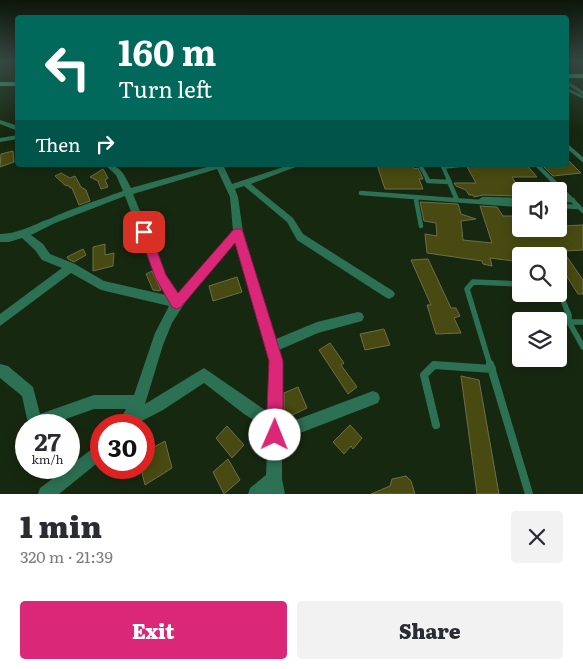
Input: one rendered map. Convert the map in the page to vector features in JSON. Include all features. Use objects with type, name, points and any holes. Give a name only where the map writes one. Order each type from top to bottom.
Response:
[{"type":"street","points":[[0,122],[15,128]]},
{"type":"street","points":[[0,140],[15,138]]},
{"type":"street","points":[[111,167],[120,174],[140,220],[161,277],[177,303]]},
{"type":"street","points":[[0,238],[24,234],[52,221],[128,192],[214,167]]},
{"type":"street","points":[[222,167],[234,197],[238,232],[276,361],[275,486],[256,494]]},
{"type":"street","points":[[230,188],[290,167]]},
{"type":"street","points":[[245,183],[290,220],[300,236],[389,294]]},
{"type":"street","points":[[131,414],[139,402],[162,332],[177,303],[238,232]]},
{"type":"street","points":[[24,234],[46,256],[71,267],[101,285],[177,303]]},
{"type":"street","points":[[0,321],[71,267]]},
{"type":"street","points":[[272,347],[317,328],[358,317]]},
{"type":"street","points":[[0,371],[3,371],[28,392],[34,419],[37,422],[94,402],[139,402]]},
{"type":"street","points":[[141,414],[204,375],[275,430]]},
{"type":"street","points":[[275,430],[373,398]]},
{"type":"street","points":[[46,494],[90,460]]},
{"type":"lane","points":[[569,90],[583,97]]},
{"type":"lane","points":[[569,147],[583,160]]},
{"type":"lane","points":[[576,153],[583,153]]},
{"type":"lane","points":[[421,167],[428,182],[450,182]]},
{"type":"lane","points":[[449,167],[443,168],[457,200]]},
{"type":"lane","points":[[539,167],[581,209]]},
{"type":"lane","points":[[360,193],[512,205]]},
{"type":"lane","points":[[418,198],[416,200],[420,226]]},
{"type":"lane","points":[[479,202],[483,199],[512,200]]},
{"type":"lane","points":[[567,200],[573,200]]},
{"type":"lane","points":[[567,207],[581,209]]},
{"type":"lane","points":[[512,284],[473,282],[467,289],[529,494]]},
{"type":"lane","points":[[564,302],[569,314],[569,322],[583,347]]},
{"type":"lane","points":[[569,322],[583,322]]},
{"type":"lane","points":[[436,426],[424,375],[434,365],[492,369]]},
{"type":"building","points":[[13,151],[14,162],[0,167],[1,154]]},
{"type":"building","points":[[569,161],[581,173],[553,176],[544,167],[569,167]]},
{"type":"building","points":[[378,167],[418,168],[423,179],[419,179],[423,189],[385,189]]},
{"type":"building","points":[[467,167],[529,167],[537,177],[512,177],[515,182],[512,182],[512,196],[483,195],[474,197],[454,183],[476,183]]},
{"type":"building","points":[[103,169],[108,178],[105,180],[108,187],[101,189],[98,181],[90,177]]},
{"type":"building","points":[[61,173],[70,178],[75,176],[81,187],[86,190],[90,201],[79,205],[72,188],[68,185],[66,186],[55,176]]},
{"type":"building","points":[[420,202],[458,204],[461,214],[476,219],[461,221],[463,240],[492,243],[480,206],[497,207],[503,216],[512,216],[512,237],[567,237],[567,226],[583,225],[583,250],[567,251],[567,247],[512,247],[512,261],[490,258],[492,266],[483,264],[482,261],[427,253],[425,234],[437,236],[436,223],[424,221]]},
{"type":"building","points":[[105,244],[105,255],[114,253],[113,266],[93,271],[93,247]]},
{"type":"building","points":[[83,249],[86,255],[74,262],[68,259],[67,257]]},
{"type":"building","points":[[567,257],[583,280],[583,294],[578,294],[567,277]]},
{"type":"building","points":[[428,259],[451,308],[456,308],[460,316],[454,318],[461,333],[436,334],[427,305],[431,305],[411,260]]},
{"type":"building","points":[[152,271],[161,290],[159,291],[153,290],[146,274]]},
{"type":"building","points":[[237,277],[242,292],[213,301],[209,286]]},
{"type":"building","points":[[384,329],[390,345],[365,350],[360,334]]},
{"type":"building","points":[[330,343],[344,363],[341,365],[357,387],[348,394],[319,350]]},
{"type":"building","points":[[461,376],[479,380],[499,494],[477,494]]},
{"type":"building","points":[[298,387],[307,408],[284,419],[284,393]]},
{"type":"building","points":[[350,425],[362,438],[353,449],[351,446],[344,454],[333,442]]},
{"type":"building","points":[[227,426],[244,445],[232,458],[216,438]]},
{"type":"building","points":[[165,441],[172,468],[155,479],[155,446]]},
{"type":"building","points":[[228,459],[240,480],[224,494],[213,472]]},
{"type":"building","points":[[406,476],[411,481],[415,494],[371,494],[390,486],[392,479]]},
{"type":"building","points":[[144,479],[155,479],[145,485]]},
{"type":"route","points":[[144,232],[161,277],[177,303],[238,232],[276,361],[275,435]]}]
